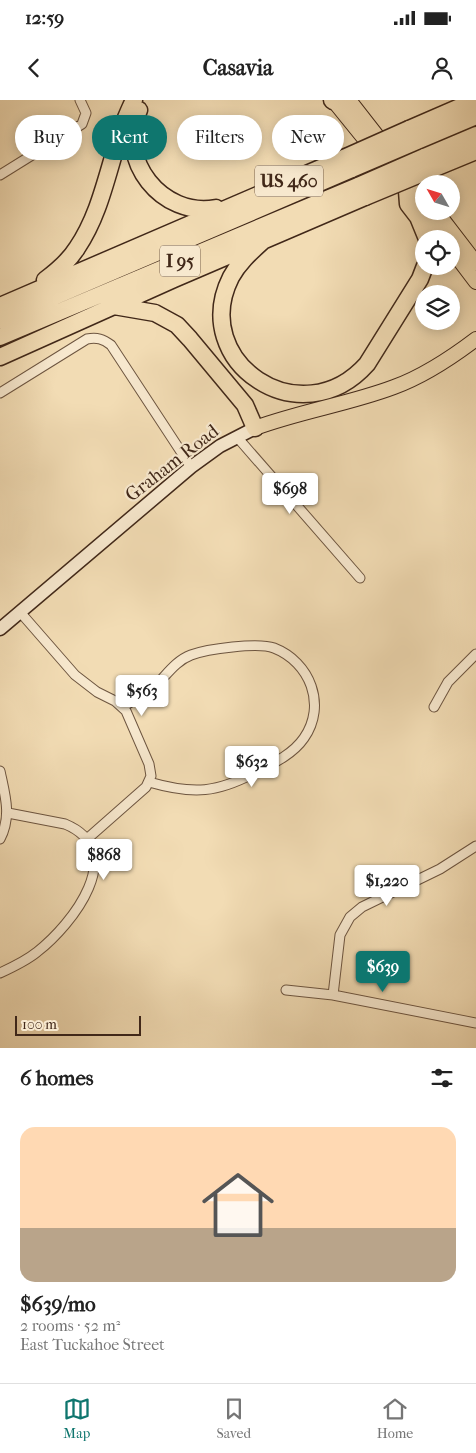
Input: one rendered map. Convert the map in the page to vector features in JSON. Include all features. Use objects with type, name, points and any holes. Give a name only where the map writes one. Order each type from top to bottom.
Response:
[{"type":"highway","points":[[24,295],[66,261],[85,236],[134,100]]},
{"type":"highway","points":[[144,100],[135,122],[133,142],[140,169],[147,181],[164,198],[187,208],[204,210],[232,205]]},
{"type":"highway","points":[[412,136],[476,100]]},
{"type":"highway","name":"I 95","points":[[0,320],[412,136],[476,116]]},
{"type":"highway","points":[[427,164],[476,135]]},
{"type":"highway","name":"US 460","points":[[0,357],[264,240],[362,191],[427,164],[476,151]]},
{"type":"highway","name":"US 460","points":[[0,306],[232,205],[349,163]]},
{"type":"highway","name":"I 95","points":[[0,337],[362,191]]},
{"type":"highway","points":[[406,191],[408,204],[418,217],[423,230]]},
{"type":"highway","points":[[264,240],[232,275],[224,299],[223,324],[229,346],[241,365],[262,383],[285,393],[309,394],[332,390],[348,381],[360,371],[422,275]]},
{"type":"highway","points":[[114,306],[155,313],[177,325],[245,405],[255,428]]},
{"type":"highway","points":[[0,347],[61,329]]},
{"type":"main road","points":[[332,100],[436,230]]},
{"type":"main road","points":[[350,100],[415,184]]},
{"type":"main road","points":[[443,220],[476,263]]},
{"type":"main road","points":[[460,261],[476,282]]},
{"type":"main road","name":"Graham Road","points":[[0,629],[191,467],[220,446],[255,428],[393,388],[432,369],[476,339]]},
{"type":"street","points":[[1,173],[82,124],[86,113],[80,100]]},
{"type":"street","points":[[0,394],[87,339],[99,338],[105,340],[111,345],[191,467]]},
{"type":"street","points":[[237,437],[360,578]]},
{"type":"street","points":[[20,612],[76,675],[86,684],[115,700],[122,707],[150,764],[151,776],[148,782],[87,840]]},
{"type":"street","points":[[122,707],[143,696],[184,658],[197,654],[253,645],[274,648],[296,662],[309,679],[314,700],[314,711],[308,732],[296,748],[240,781],[219,788],[198,790],[175,788],[148,782]]},
{"type":"street","points":[[434,708],[448,682],[476,654]]},
{"type":"street","points":[[0,771],[8,805],[6,822],[0,839]]},
{"type":"street","points":[[0,973],[38,952],[67,923],[84,895],[95,869],[94,854],[87,840],[73,828],[65,824],[8,813]]},
{"type":"street","points":[[333,996],[340,935],[350,916],[362,907],[440,869],[476,846]]},
{"type":"street","points":[[286,990],[333,996],[476,1023]]}]
